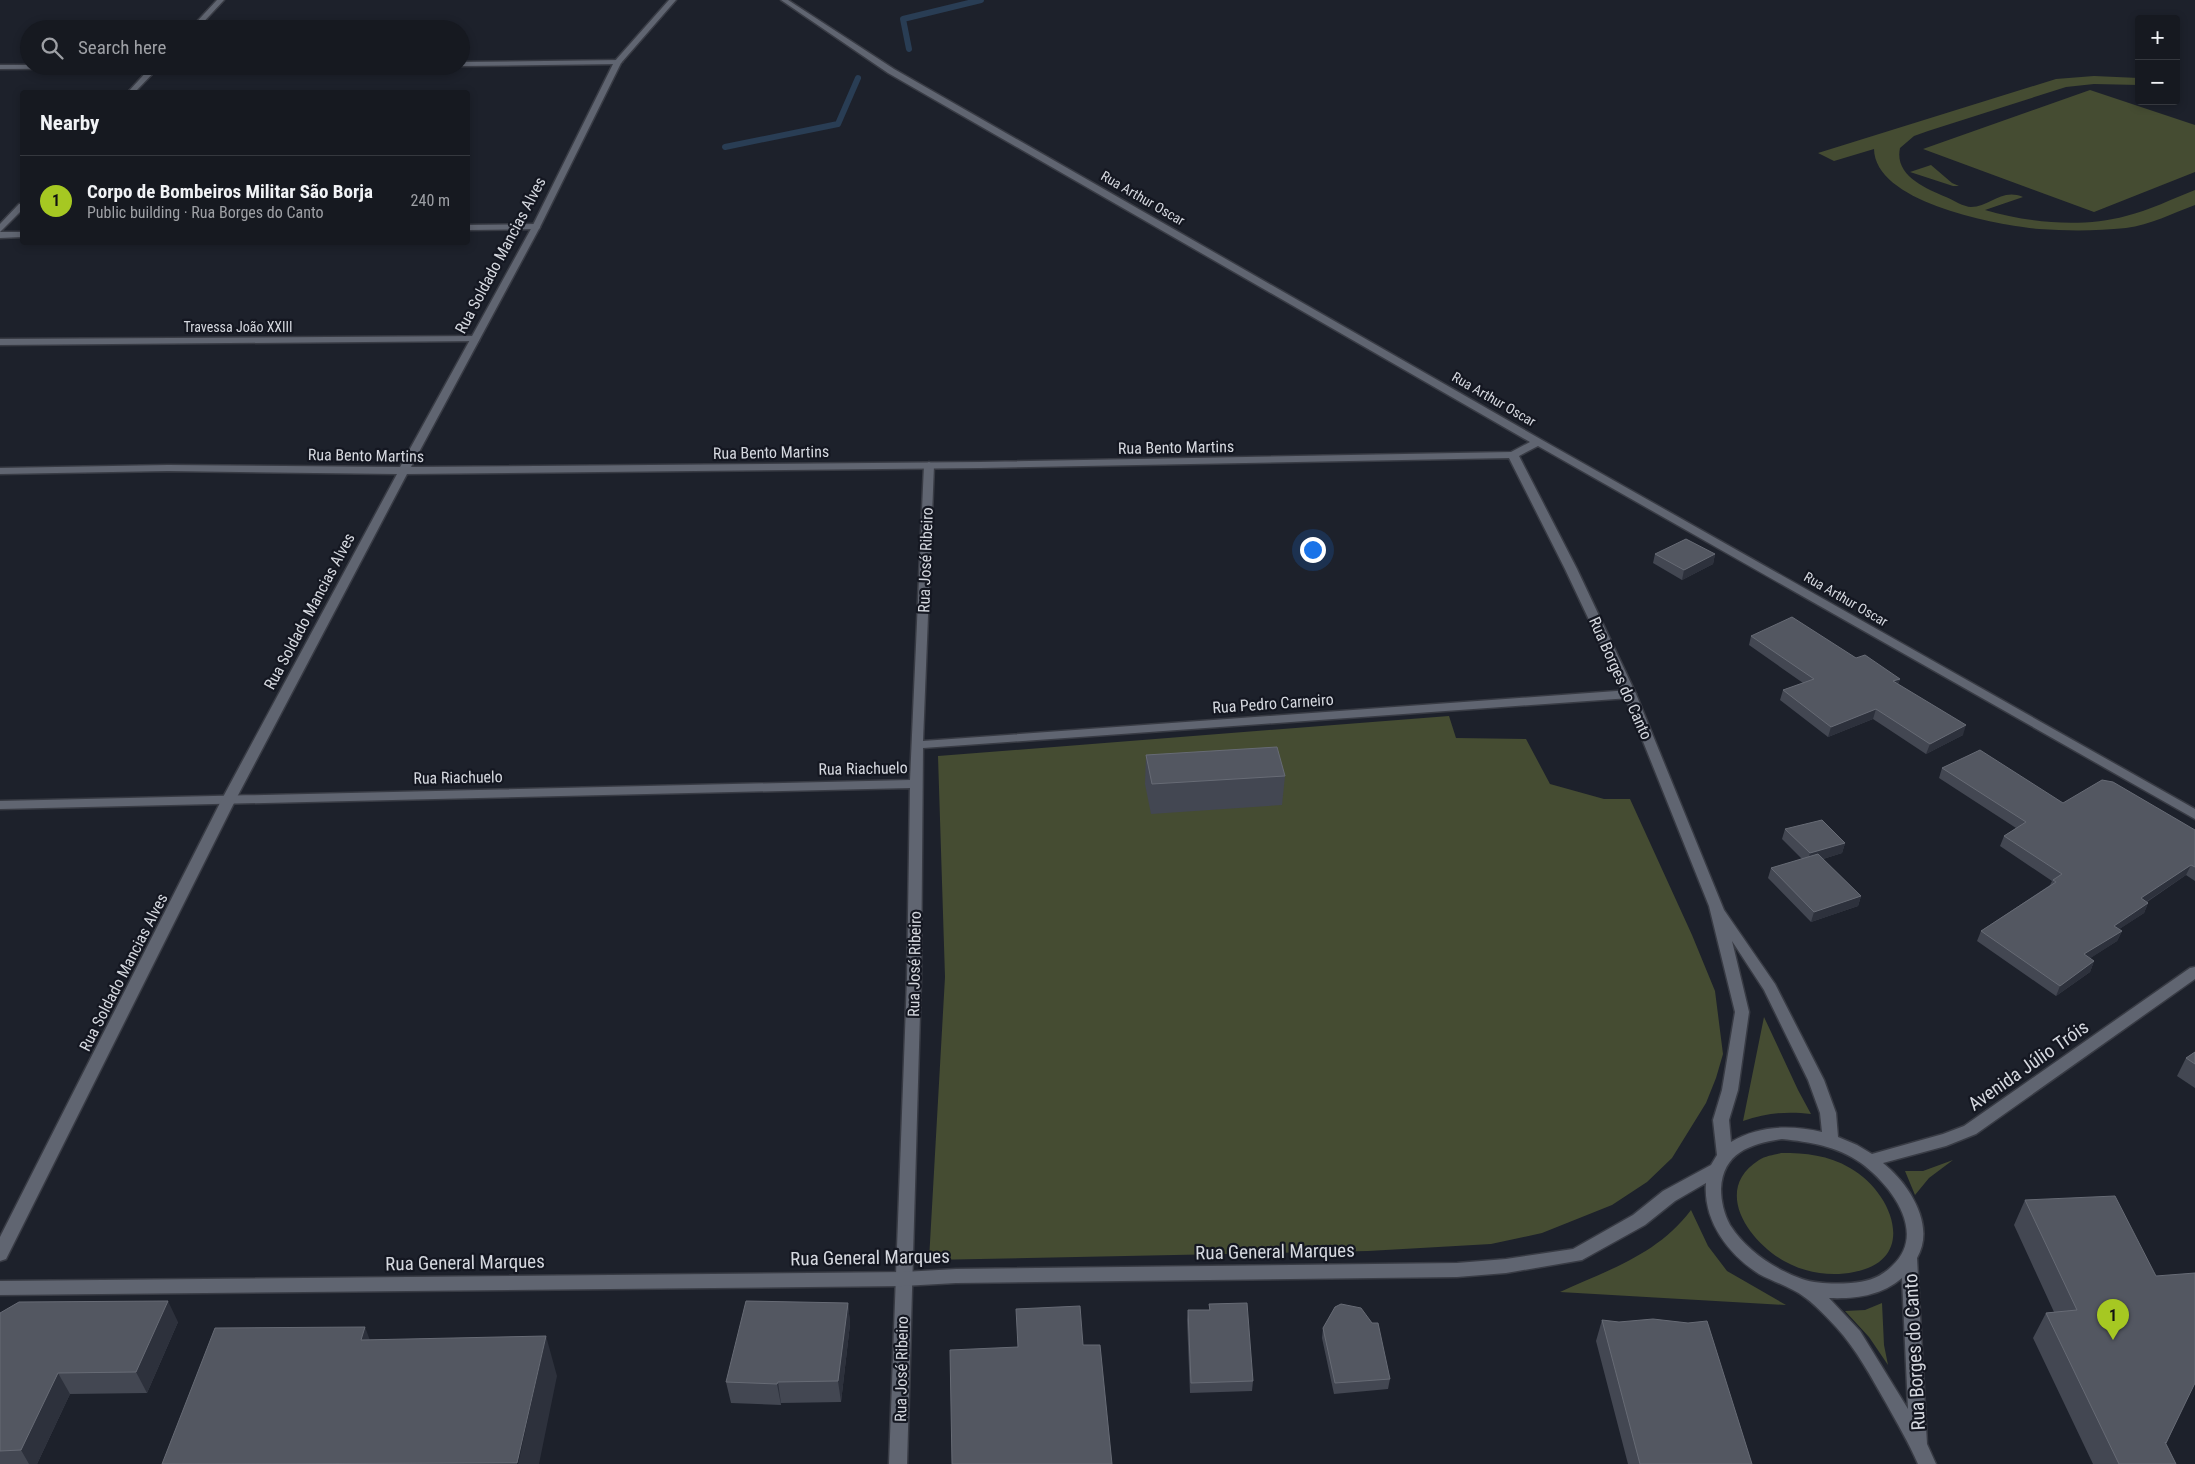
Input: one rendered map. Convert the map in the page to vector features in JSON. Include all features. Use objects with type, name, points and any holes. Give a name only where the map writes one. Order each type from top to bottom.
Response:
[{"type":"street","points":[[202,20],[221,0]]},
{"type":"street","name":"Rua Soldado Mancias Alves","points":[[0,1254],[229,799],[536,227],[618,62],[673,0]]},
{"type":"street","name":"Rua Arthur Oscar","points":[[784,0],[891,71],[1538,442],[2195,815]]},
{"type":"street","points":[[470,64],[618,62]]},
{"type":"street","points":[[0,67],[20,67]]},
{"type":"street","points":[[133,90],[147,75]]},
{"type":"street","points":[[0,229],[20,208]]},
{"type":"street","points":[[470,228],[536,227]]},
{"type":"street","points":[[0,235],[20,235]]},
{"type":"street","name":"Travessa João XXIII","points":[[0,342],[476,339]]},
{"type":"street","name":"Rua Bento Martins","points":[[0,471],[168,468],[404,470],[929,465],[1513,455],[1538,442]]},
{"type":"street","name":"Rua Borges do Canto","points":[[1513,455],[1571,569],[1630,694],[1716,906],[1742,1012],[1730,1090],[1720,1120],[1726,1155]]},
{"type":"street","name":"Rua José Ribeiro","points":[[898,1464],[902,1279],[914,978],[917,745],[929,465]]},
{"type":"street","name":"Rua Pedro Carneiro","points":[[917,745],[1630,694]]},
{"type":"street","name":"Rua Riachuelo","points":[[0,805],[916,784]]},
{"type":"street","name":"Rua Borges do Canto","points":[[1716,906],[1770,988],[1816,1080],[1828,1113],[1830,1141]]},
{"type":"street","name":"Avenida Júlio Tróis","points":[[1870,1160],[1937,1142],[1970,1130],[2195,972]]},
{"type":"street","points":[[1782,1133],[1806,1135],[1830,1141],[1851,1149],[1870,1160],[1890,1178],[1900,1191],[1914,1219],[1916,1240],[1909,1259],[1892,1278],[1865,1290],[1832,1292],[1797,1284],[1769,1272],[1745,1254],[1727,1234],[1715,1212],[1712,1190],[1716,1170],[1726,1155],[1747,1141],[1760,1136],[1782,1133]]},
{"type":"street","name":"Rua General Marques","points":[[0,1288],[902,1279],[956,1276],[1457,1270],[1506,1266],[1576,1255],[1639,1220],[1669,1196],[1716,1170]]},
{"type":"street","name":"Rua Borges do Canto","points":[[1909,1259],[1919,1444]]},
{"type":"street","name":"Rua Borges do Canto","points":[[1797,1284],[1823,1301],[1842,1320],[1864,1348],[1919,1444],[1927,1464]]},
{"type":"green space","points":[[2094,76],[2135,78],[2135,85],[2094,84],[2066,87],[1914,136],[1900,148],[1899,157],[1906,173],[1921,185],[1968,207],[1978,206],[2002,196],[2015,195],[2023,197],[1985,210],[2037,221],[2074,223],[2109,220],[2144,211],[2195,190],[2195,205],[2153,222],[2126,228],[2072,230],[2020,227],[1941,208],[1916,197],[1894,184],[1880,168],[1874,149],[1834,161],[1818,153],[2056,79]]},
{"type":"green space","points":[[2090,90],[2195,125],[2195,172],[2094,212],[1923,149]]},
{"type":"green space","points":[[1931,165],[1952,183],[1959,186],[1953,186],[1910,172]]},
{"type":"green space","points":[[1449,716],[1456,738],[1526,739],[1550,784],[1604,799],[1630,799],[1692,935],[1715,991],[1723,1054],[1706,1103],[1672,1158],[1647,1182],[1612,1205],[1542,1233],[1491,1244],[1368,1251],[929,1260],[945,977],[938,756]]},
{"type":"green space","points":[[1764,1017],[1811,1114],[1777,1113],[1743,1121]]},
{"type":"green space","points":[[1781,1153],[1808,1154],[1833,1160],[1850,1168],[1865,1179],[1878,1193],[1887,1208],[1893,1225],[1893,1240],[1887,1254],[1874,1265],[1854,1272],[1827,1274],[1809,1271],[1792,1265],[1771,1252],[1759,1241],[1748,1228],[1741,1214],[1737,1200],[1738,1186],[1745,1172],[1759,1160]]},
{"type":"green space","points":[[1953,1160],[1929,1178],[1915,1195],[1905,1171],[1923,1171]]},
{"type":"green space","points":[[1691,1210],[1708,1246],[1727,1271],[1786,1305],[1560,1292],[1614,1268],[1648,1250],[1678,1226]]},
{"type":"green space","points":[[1882,1303],[1884,1345],[1888,1365],[1869,1337],[1845,1311],[1865,1310]]},
{"type":"building","points":[[1686,539],[1715,554],[1684,570],[1655,554]]},
{"type":"building","points":[[1792,617],[1856,658],[1865,655],[1900,679],[1893,681],[1966,725],[1930,744],[1876,709],[1831,727],[1783,690],[1814,679],[1751,636]]},
{"type":"building","points":[[1277,747],[1285,776],[1152,784],[1146,755]]},
{"type":"building","points":[[1980,750],[2063,803],[2102,780],[2113,782],[2195,830],[2195,867],[2191,865],[2141,898],[2148,903],[2114,926],[2122,931],[2084,954],[2094,961],[2060,986],[1981,931],[2056,882],[2053,880],[2062,874],[2004,836],[2026,822],[1942,768]]},
{"type":"building","points":[[1822,820],[1845,843],[1810,853],[1785,829]]},
{"type":"building","points":[[1818,854],[1861,896],[1814,912],[1771,868]]},
{"type":"building","points":[[2195,1052],[2195,1064],[2186,1058]]},
{"type":"building","points":[[2115,1196],[2156,1276],[2195,1273],[2195,1383],[2165,1442],[2176,1464],[2119,1464],[2046,1313],[2077,1310],[2025,1200]]},
{"type":"building","points":[[168,1301],[136,1372],[58,1373],[21,1450],[0,1451],[0,1313],[19,1302]]},
{"type":"building","points":[[746,1301],[848,1303],[838,1381],[778,1382],[777,1384],[726,1382]]},
{"type":"building","points":[[1247,1303],[1253,1381],[1191,1383],[1188,1310],[1210,1310],[1209,1304]]},
{"type":"building","points":[[1341,1304],[1361,1308],[1372,1323],[1378,1323],[1390,1379],[1335,1383],[1323,1328],[1335,1307]]},
{"type":"building","points":[[1080,1306],[1083,1345],[1100,1345],[1112,1464],[952,1464],[950,1350],[1018,1347],[1016,1309]]},
{"type":"building","points":[[1653,1319],[1688,1323],[1707,1321],[1752,1464],[1640,1464],[1602,1320],[1619,1322]]},
{"type":"building","points":[[365,1327],[361,1340],[546,1336],[517,1463],[162,1464],[215,1328]]},
{"type":"waterway","points":[[909,49],[903,19],[981,0]]},
{"type":"waterway","points":[[725,147],[838,124],[858,78]]},
{"type":"place","name":"Corpo de Bombeiros Militar São Borja","points":[[2113,1340]]}]
